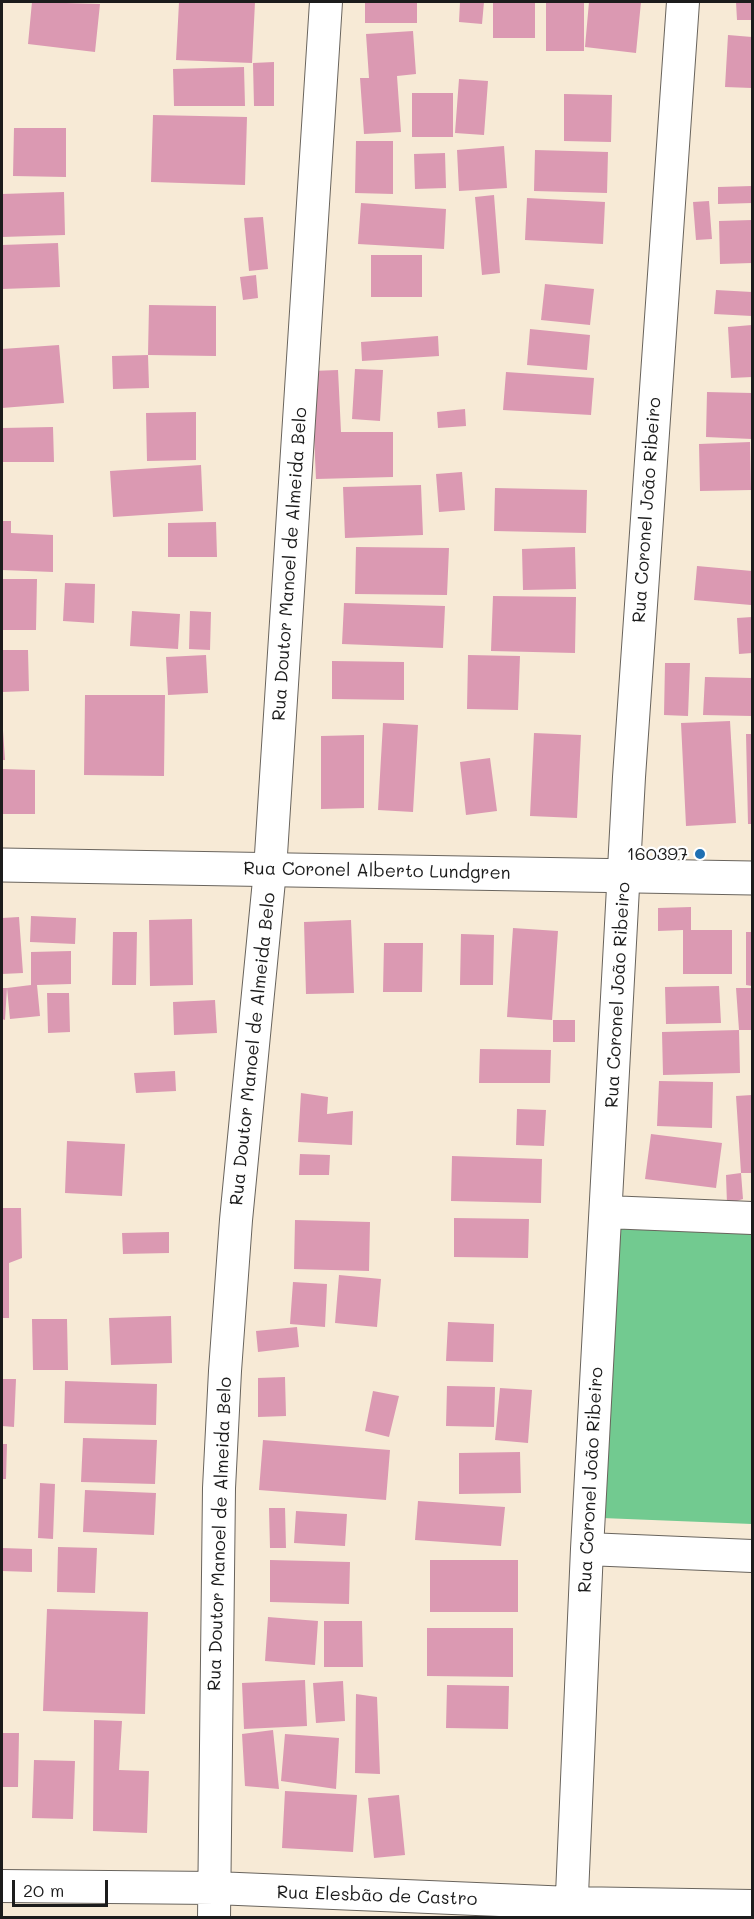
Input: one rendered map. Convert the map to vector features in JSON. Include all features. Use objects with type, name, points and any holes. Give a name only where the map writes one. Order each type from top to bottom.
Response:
[{"type":"street","name":"Rua Doutor Manoel de Almeida Belo","points":[[214,1903],[215,1682],[224,1394],[236,1220],[270,870],[326,2]]},
{"type":"street","name":"Rua Coronel João Ribeiro","points":[[571,1910],[587,1549],[637,641],[683,2]]},
{"type":"street","name":"Rua Coronel Alberto Lundgren","points":[[2,865],[753,878]]},
{"type":"street","points":[[607,1212],[753,1218]]},
{"type":"street","points":[[587,1549],[753,1556]]},
{"type":"street","name":"Rua Elesbão de Castro","points":[[2,1886],[214,1903],[571,1910],[753,1906]]},
{"type":"green space","points":[[621,1224],[752,1226],[752,1524],[602,1518]]},
{"type":"building","points":[[32,2],[100,4],[95,52],[28,44]]},
{"type":"building","points":[[179,2],[255,2],[252,63],[176,60]]},
{"type":"building","points":[[365,2],[417,2],[417,23],[365,23]]},
{"type":"building","points":[[460,2],[484,2],[482,24],[459,22]]},
{"type":"building","points":[[493,2],[535,2],[535,38],[493,38]]},
{"type":"building","points":[[546,2],[584,2],[584,51],[546,51]]},
{"type":"building","points":[[589,2],[641,2],[636,53],[585,47]]},
{"type":"building","points":[[736,2],[751,2],[752,20],[737,20]]},
{"type":"building","points":[[413,31],[416,74],[397,76],[401,132],[364,134],[360,78],[369,78],[366,34]]},
{"type":"building","points":[[728,35],[752,37],[752,88],[725,87]]},
{"type":"building","points":[[274,62],[274,106],[254,106],[253,63]]},
{"type":"building","points":[[244,67],[245,106],[174,106],[173,69]]},
{"type":"building","points":[[459,79],[488,81],[484,135],[455,133]]},
{"type":"building","points":[[412,93],[453,93],[453,137],[412,137]]},
{"type":"building","points":[[564,94],[612,95],[611,142],[564,141]]},
{"type":"building","points":[[153,115],[247,117],[245,185],[151,182]]},
{"type":"building","points":[[14,128],[66,128],[66,177],[13,176]]},
{"type":"building","points":[[356,141],[393,141],[393,194],[355,193]]},
{"type":"building","points":[[504,146],[507,188],[459,191],[457,150]]},
{"type":"building","points":[[535,150],[608,152],[607,193],[534,191]]},
{"type":"building","points":[[445,153],[446,188],[415,189],[414,154]]},
{"type":"building","points":[[752,186],[752,203],[718,204],[718,187]]},
{"type":"building","points":[[64,192],[65,235],[2,237],[2,194]]},
{"type":"building","points":[[494,195],[500,273],[482,275],[475,197]]},
{"type":"building","points":[[527,198],[605,202],[603,244],[525,240]]},
{"type":"building","points":[[709,201],[712,239],[696,240],[693,202]]},
{"type":"building","points":[[361,203],[446,209],[444,249],[358,244]]},
{"type":"building","points":[[263,217],[268,269],[249,271],[244,218]]},
{"type":"building","points":[[752,220],[752,263],[720,264],[719,221]]},
{"type":"building","points":[[58,243],[60,287],[2,289],[2,245]]},
{"type":"building","points":[[371,255],[422,255],[422,297],[371,297]]},
{"type":"building","points":[[256,275],[258,298],[243,300],[240,277]]},
{"type":"building","points":[[545,284],[594,289],[590,325],[541,320]]},
{"type":"building","points":[[716,290],[752,292],[752,316],[714,314]]},
{"type":"building","points":[[149,305],[216,306],[216,356],[148,355]]},
{"type":"building","points":[[752,325],[752,377],[731,378],[728,327]]},
{"type":"building","points":[[530,329],[590,335],[587,370],[527,365]]},
{"type":"building","points":[[438,336],[439,356],[362,361],[361,342]]},
{"type":"building","points":[[59,345],[64,403],[2,408],[2,349]]},
{"type":"building","points":[[148,355],[149,388],[113,389],[112,356]]},
{"type":"building","points":[[355,369],[383,370],[380,421],[352,419]]},
{"type":"building","points":[[338,370],[341,432],[393,432],[393,477],[316,479],[311,371]]},
{"type":"building","points":[[506,372],[594,378],[591,415],[503,410]]},
{"type":"building","points":[[707,392],[752,393],[752,439],[706,437]]},
{"type":"building","points":[[465,409],[466,426],[438,428],[437,412]]},
{"type":"building","points":[[196,412],[196,460],[147,461],[146,413]]},
{"type":"building","points":[[53,427],[54,462],[2,462],[2,428]]},
{"type":"building","points":[[750,442],[751,490],[700,491],[699,444]]},
{"type":"building","points":[[201,465],[203,511],[113,517],[110,471]]},
{"type":"building","points":[[462,472],[465,510],[439,512],[436,474]]},
{"type":"building","points":[[421,485],[423,535],[345,538],[343,487]]},
{"type":"building","points":[[495,488],[587,490],[586,533],[494,531]]},
{"type":"building","points":[[2,521],[11,521],[11,533],[53,535],[53,572],[2,570]]},
{"type":"building","points":[[216,522],[217,557],[168,557],[168,523]]},
{"type":"building","points":[[356,547],[449,548],[447,595],[355,594]]},
{"type":"building","points":[[575,547],[576,589],[523,590],[522,549]]},
{"type":"building","points":[[697,566],[752,571],[751,605],[694,600]]},
{"type":"building","points":[[2,579],[37,579],[36,630],[2,630]]},
{"type":"building","points":[[65,583],[95,584],[94,623],[63,621]]},
{"type":"building","points":[[493,596],[576,597],[575,653],[491,651]]},
{"type":"building","points":[[344,603],[445,606],[443,648],[342,644]]},
{"type":"building","points":[[132,611],[180,614],[178,649],[130,646]]},
{"type":"building","points":[[190,611],[211,612],[210,650],[189,649]]},
{"type":"building","points":[[752,617],[752,653],[739,654],[737,618]]},
{"type":"building","points":[[2,650],[28,650],[29,691],[2,692]]},
{"type":"building","points":[[206,655],[208,693],[168,695],[166,657]]},
{"type":"building","points":[[468,655],[520,656],[518,710],[467,709]]},
{"type":"building","points":[[332,661],[404,662],[404,700],[332,699]]},
{"type":"building","points":[[665,663],[690,663],[688,716],[664,715]]},
{"type":"building","points":[[705,677],[752,678],[752,716],[703,715]]},
{"type":"building","points":[[85,695],[165,695],[164,776],[84,775]]},
{"type":"building","points":[[2,716],[5,760],[2,760]]},
{"type":"building","points":[[730,721],[736,823],[686,826],[681,723]]},
{"type":"building","points":[[383,723],[418,725],[413,812],[378,810]]},
{"type":"building","points":[[534,733],[581,735],[577,818],[530,816]]},
{"type":"building","points":[[746,734],[752,734],[752,824],[748,824]]},
{"type":"building","points":[[364,735],[364,808],[321,809],[321,736]]},
{"type":"building","points":[[490,758],[497,811],[466,815],[460,762]]},
{"type":"building","points":[[2,769],[35,770],[35,814],[2,814]]},
{"type":"building","points":[[691,907],[691,930],[732,930],[732,974],[683,974],[683,930],[658,931],[658,908]]},
{"type":"building","points":[[31,916],[76,918],[75,944],[30,942]]},
{"type":"building","points":[[19,917],[23,973],[2,974],[2,918]]},
{"type":"building","points":[[192,919],[193,985],[150,986],[149,920]]},
{"type":"building","points":[[351,920],[354,993],[306,994],[304,922]]},
{"type":"building","points":[[513,928],[558,931],[552,1020],[507,1017]]},
{"type":"building","points":[[113,932],[137,932],[136,985],[112,985]]},
{"type":"building","points":[[746,932],[752,932],[752,986],[746,985]]},
{"type":"building","points":[[461,934],[494,935],[493,985],[460,985]]},
{"type":"building","points":[[384,943],[423,943],[422,992],[383,992]]},
{"type":"building","points":[[71,951],[71,984],[37,985],[40,1016],[10,1019],[7,988],[31,985],[31,952]]},
{"type":"building","points":[[719,986],[721,1023],[666,1024],[665,987]]},
{"type":"building","points":[[2,988],[7,988],[5,1020],[2,1019]]},
{"type":"building","points":[[736,988],[752,988],[752,1030],[739,1030]]},
{"type":"building","points":[[47,993],[69,993],[70,1032],[48,1033]]},
{"type":"building","points":[[215,1000],[217,1033],[174,1035],[173,1002]]},
{"type":"building","points":[[553,1020],[575,1020],[575,1042],[553,1042]]},
{"type":"building","points":[[739,1030],[740,1073],[663,1075],[662,1032]]},
{"type":"building","points":[[480,1049],[551,1050],[550,1083],[479,1083]]},
{"type":"building","points":[[175,1071],[176,1091],[136,1093],[134,1073]]},
{"type":"building","points":[[659,1081],[713,1082],[712,1128],[657,1126]]},
{"type":"building","points":[[301,1093],[328,1097],[327,1114],[353,1111],[352,1145],[298,1142]]},
{"type":"building","points":[[752,1095],[752,1173],[741,1173],[736,1096]]},
{"type":"building","points":[[517,1109],[546,1110],[544,1146],[516,1145]]},
{"type":"building","points":[[651,1134],[722,1143],[716,1188],[645,1179]]},
{"type":"building","points":[[67,1141],[125,1144],[122,1196],[65,1193]]},
{"type":"building","points":[[300,1154],[330,1155],[329,1175],[299,1175]]},
{"type":"building","points":[[452,1156],[542,1159],[541,1203],[451,1201]]},
{"type":"building","points":[[741,1173],[743,1199],[727,1204],[726,1175]]},
{"type":"building","points":[[2,1208],[21,1208],[22,1258],[9,1263],[9,1318],[2,1318]]},
{"type":"building","points":[[454,1218],[529,1219],[528,1258],[454,1257]]},
{"type":"building","points":[[295,1220],[370,1222],[369,1271],[294,1269]]},
{"type":"building","points":[[169,1232],[169,1253],[123,1254],[122,1233]]},
{"type":"building","points":[[339,1275],[381,1279],[377,1327],[335,1323]]},
{"type":"building","points":[[293,1282],[327,1284],[325,1327],[290,1324]]},
{"type":"building","points":[[171,1316],[172,1363],[111,1365],[109,1318]]},
{"type":"building","points":[[32,1319],[67,1319],[68,1370],[33,1370]]},
{"type":"building","points":[[448,1322],[494,1324],[493,1362],[446,1361]]},
{"type":"building","points":[[297,1327],[299,1347],[258,1352],[256,1331]]},
{"type":"building","points":[[285,1377],[286,1416],[258,1417],[258,1378]]},
{"type":"building","points":[[2,1379],[16,1379],[14,1427],[2,1426]]},
{"type":"building","points":[[65,1381],[157,1384],[156,1425],[64,1423]]},
{"type":"building","points":[[447,1386],[495,1387],[494,1427],[446,1426]]},
{"type":"building","points":[[500,1388],[532,1390],[528,1443],[495,1440]]},
{"type":"building","points":[[373,1391],[399,1396],[389,1437],[365,1431]]},
{"type":"building","points":[[83,1438],[157,1440],[155,1484],[81,1482]]},
{"type":"building","points":[[263,1440],[390,1450],[386,1500],[259,1490]]},
{"type":"building","points":[[2,1444],[7,1444],[6,1479],[2,1479]]},
{"type":"building","points":[[520,1452],[521,1493],[459,1494],[459,1453]]},
{"type":"building","points":[[40,1483],[55,1484],[53,1539],[38,1538]]},
{"type":"building","points":[[85,1490],[156,1493],[154,1535],[83,1532]]},
{"type":"building","points":[[418,1501],[505,1507],[501,1546],[415,1540]]},
{"type":"building","points":[[269,1508],[285,1508],[286,1548],[270,1548]]},
{"type":"building","points":[[296,1511],[347,1514],[345,1546],[294,1543]]},
{"type":"building","points":[[58,1547],[97,1548],[95,1593],[57,1592]]},
{"type":"building","points":[[2,1548],[32,1549],[32,1572],[2,1571]]},
{"type":"building","points":[[270,1560],[350,1562],[349,1604],[270,1602]]},
{"type":"building","points":[[430,1560],[518,1560],[518,1612],[430,1612]]},
{"type":"building","points":[[47,1609],[148,1612],[145,1714],[43,1711]]},
{"type":"building","points":[[268,1617],[318,1621],[315,1665],[265,1661]]},
{"type":"building","points":[[324,1621],[362,1621],[363,1667],[324,1667]]},
{"type":"building","points":[[427,1628],[513,1628],[513,1677],[427,1676]]},
{"type":"building","points":[[305,1680],[307,1726],[244,1729],[242,1683]]},
{"type":"building","points":[[343,1681],[345,1721],[316,1723],[313,1683]]},
{"type":"building","points":[[447,1685],[509,1686],[508,1729],[446,1728]]},
{"type":"building","points":[[356,1694],[377,1697],[380,1774],[355,1773]]},
{"type":"building","points":[[94,1720],[122,1721],[119,1770],[149,1771],[147,1833],[93,1831]]},
{"type":"building","points":[[273,1730],[279,1789],[245,1786],[242,1734]]},
{"type":"building","points":[[2,1733],[19,1733],[18,1787],[2,1787]]},
{"type":"building","points":[[285,1734],[339,1738],[336,1789],[281,1781]]},
{"type":"building","points":[[34,1760],[75,1761],[73,1819],[32,1818]]},
{"type":"building","points":[[285,1791],[357,1795],[353,1852],[282,1848]]},
{"type":"building","points":[[399,1795],[405,1855],[374,1858],[368,1798]]},
{"type":"place","name":"160397","points":[[700,854]]}]
